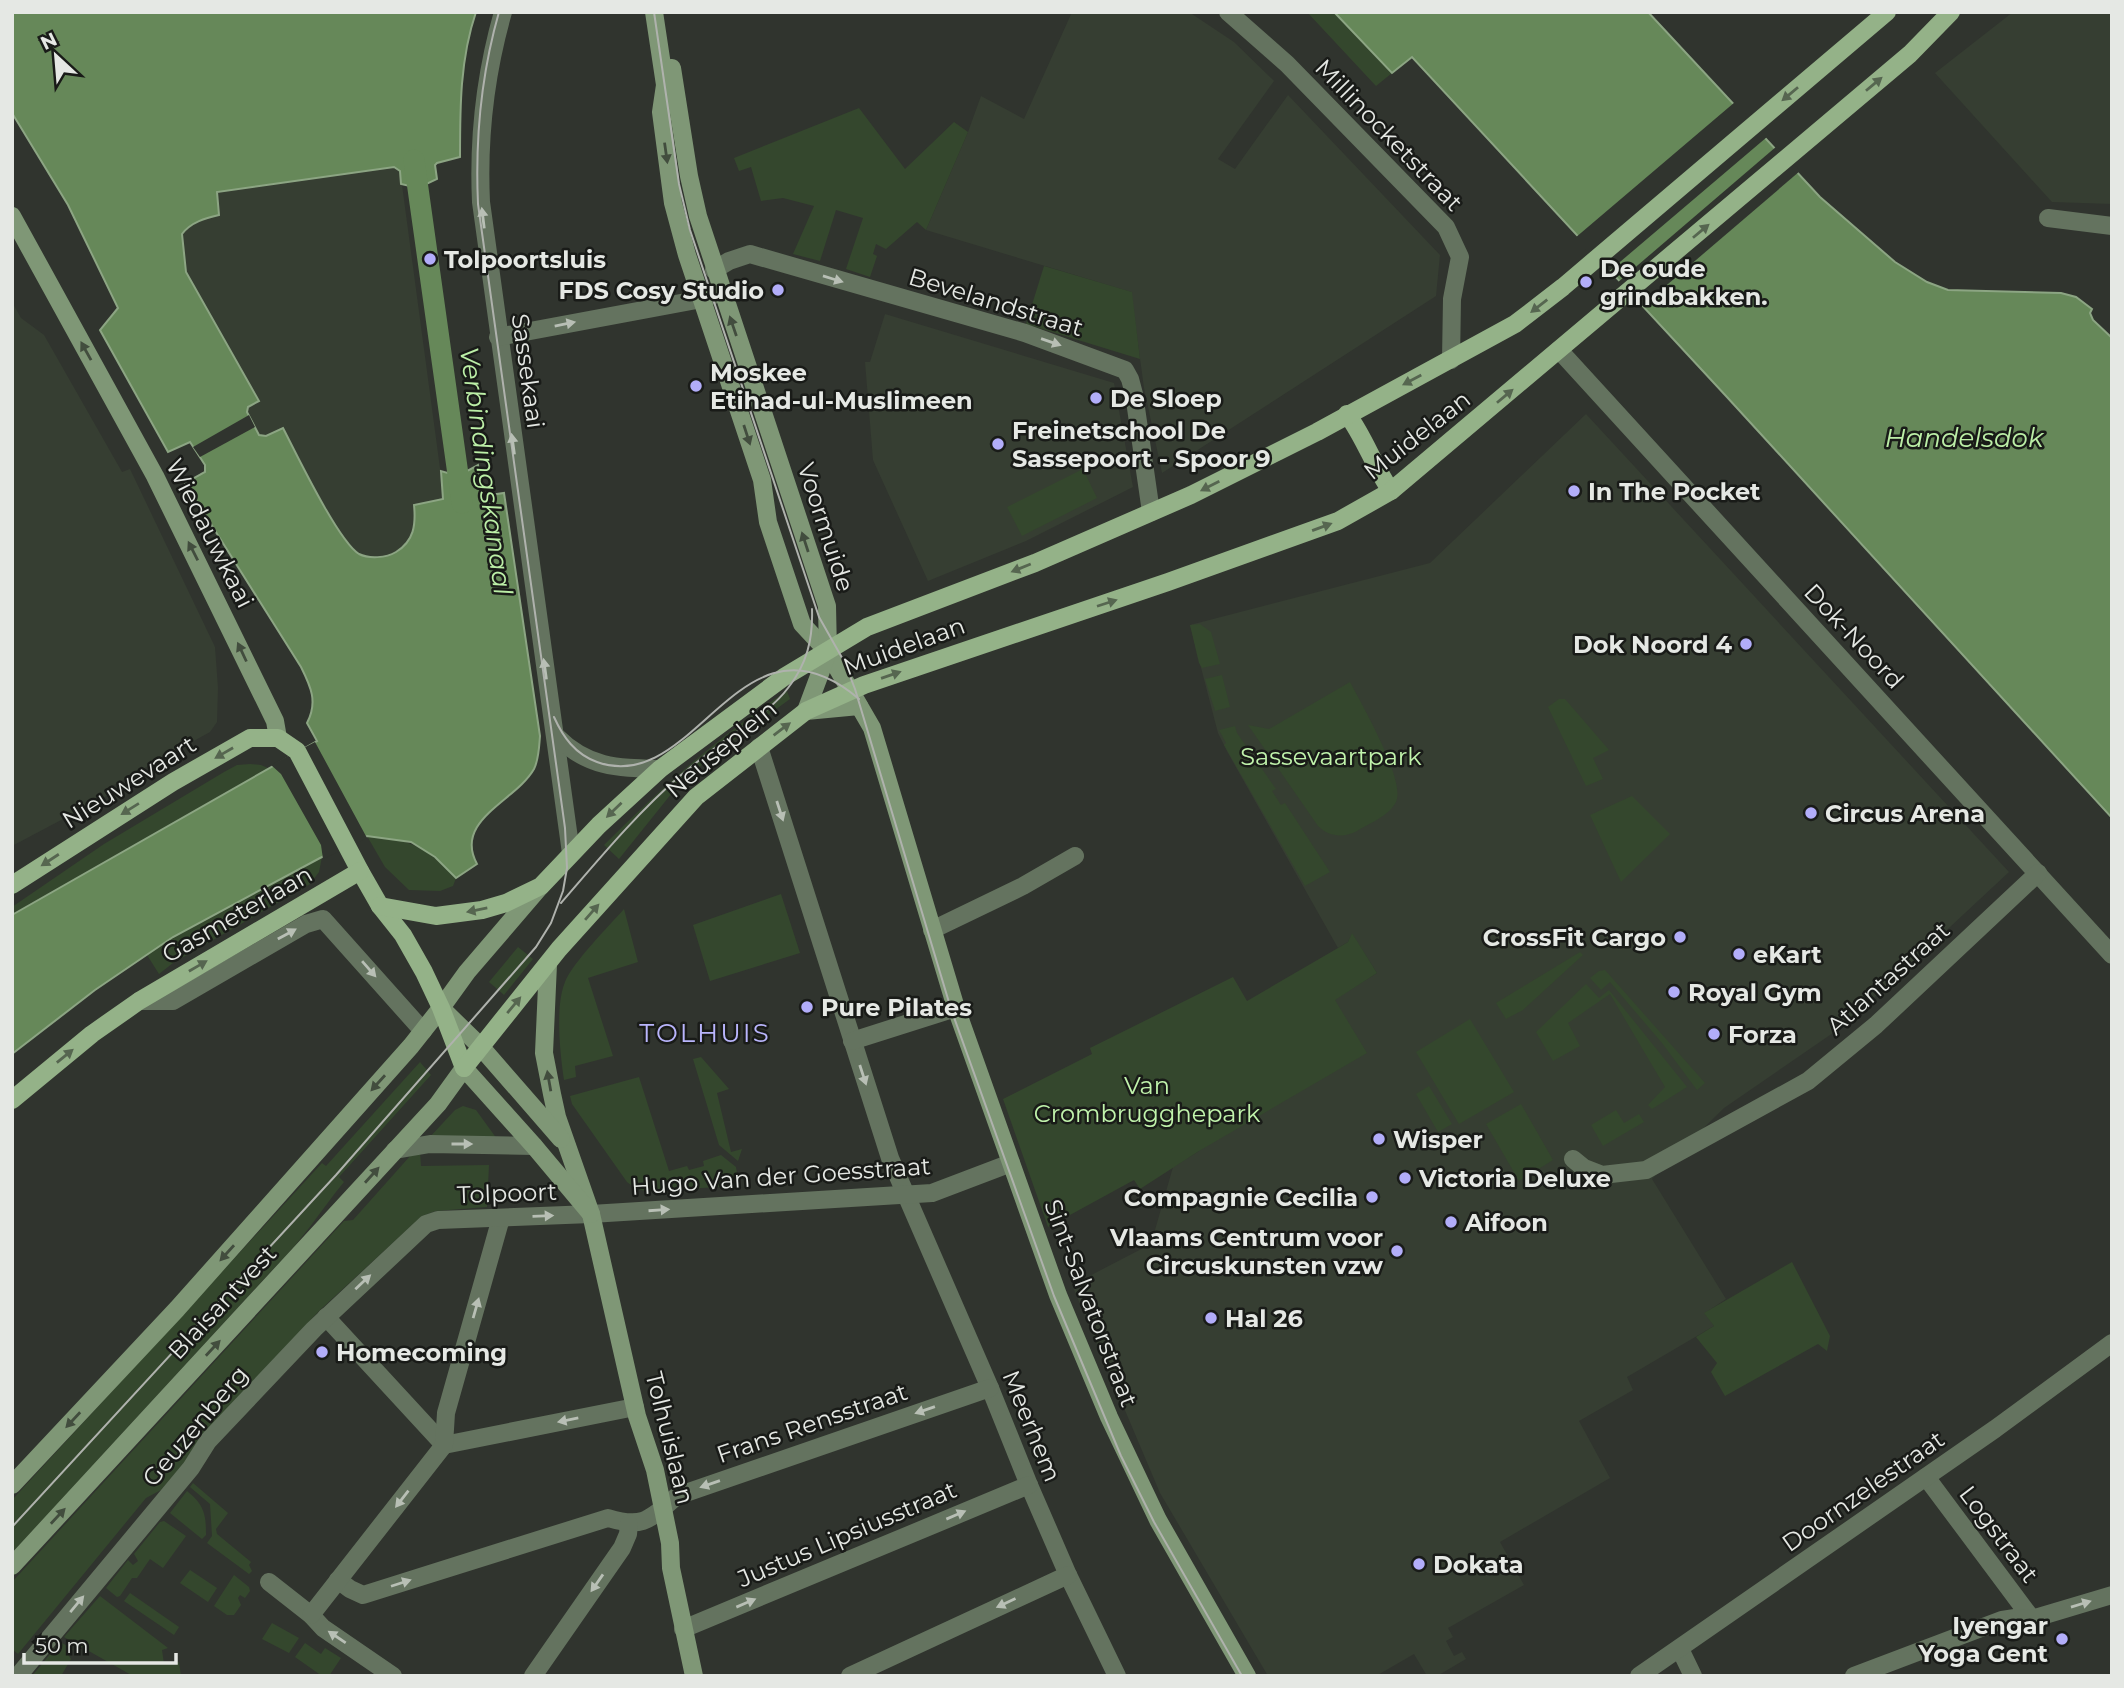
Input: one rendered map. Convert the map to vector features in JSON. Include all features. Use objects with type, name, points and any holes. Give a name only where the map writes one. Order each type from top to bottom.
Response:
[{"type":"main road","name":"Muidelaan","points":[[806,711],[855,699],[1338,521],[1391,491],[1910,54],[1951,12]]},
{"type":"main road","name":"Muidelaan","points":[[828,652],[867,627],[1035,563],[1191,495],[1515,324],[1563,287],[1884,15]]},
{"type":"main road","points":[[1348,414],[1378,474],[1391,491]]},
{"type":"main road","name":"Neuseplein","points":[[380,906],[436,916],[482,910],[506,903],[541,886],[625,799],[660,769],[784,677],[828,652]]},
{"type":"main road","name":"Neuseplein","points":[[464,1068],[548,964],[696,797],[806,711]]},
{"type":"main road","name":"Nieuwevaart","points":[[12,885],[173,782],[250,738],[278,738]]},
{"type":"main road","points":[[278,738],[297,751],[380,906],[403,935],[441,1008],[464,1068]]},
{"type":"main road","name":"Gasmeterlaan","points":[[12,1100],[92,1034],[139,1000],[360,871]]},
{"type":"street","name":"Sassekaai","points":[[503,12],[490,60],[482,106],[481,202],[556,736]]},
{"type":"street","name":"Voormuide","points":[[654,12],[664,85],[661,112],[673,203],[762,480],[768,522],[802,624],[828,652]]},
{"type":"street","name":"Voormuide","points":[[663,12],[690,185],[714,270],[827,606],[828,652]]},
{"type":"street","name":"Millinocketstraat","points":[[1228,12],[1287,64],[1446,227],[1460,257],[1452,299],[1451,360]]},
{"type":"street","name":"Wiedauwkaai","points":[[12,216],[155,476],[275,721],[278,738]]},
{"type":"street","points":[[2048,218],[2112,226]]},
{"type":"street","name":"Bevelandstraat","points":[[714,270],[729,261],[750,254],[1025,333],[1125,370],[1134,394],[1151,512]]},
{"type":"street","points":[[498,337],[702,299],[722,292]]},
{"type":"street","name":"Dok-Noord","points":[[1559,350],[2112,955]]},
{"type":"street","name":"Sint-Salvatorstraat","points":[[828,652],[873,732],[956,1008],[1058,1295],[1125,1454],[1158,1520],[1247,1676]]},
{"type":"street","name":"Neuseplein","points":[[806,711],[828,652]]},
{"type":"street","points":[[556,736],[571,853]]},
{"type":"street","name":"Neuseplein","points":[[556,736],[576,753],[601,765],[660,769]]},
{"type":"street","name":"Meerhem","points":[[759,747],[890,1158],[1068,1575],[1117,1676]]},
{"type":"street","points":[[932,930],[1023,887],[1075,856]]},
{"type":"street","name":"Atlantastraat","points":[[1573,1159],[1584,1168],[1602,1175],[1646,1170],[1808,1081],[1876,1025],[2038,873]]},
{"type":"street","name":"Neuseplein","points":[[441,1008],[467,972],[541,886]]},
{"type":"street","name":"Gasmeterlaan","points":[[139,1000],[173,1001],[306,924],[323,919],[424,1031]]},
{"type":"street","points":[[548,964],[544,1053],[556,1116],[591,1214]]},
{"type":"street","points":[[441,1008],[480,1046],[568,1147]]},
{"type":"street","name":"Blaisantvest","points":[[12,1485],[177,1309],[424,1031],[441,1008]]},
{"type":"street","points":[[852,1041],[956,1008]]},
{"type":"street","points":[[464,1068],[591,1214]]},
{"type":"street","name":"Blaisantvest","points":[[12,1566],[438,1104],[464,1068]]},
{"type":"street","points":[[394,1150],[430,1144],[534,1146]]},
{"type":"street","name":"Hugo Van der Goesstraat","points":[[591,1214],[932,1193],[1012,1163]]},
{"type":"street","name":"Tolpoort","points":[[426,1224],[438,1220],[591,1214]]},
{"type":"street","name":"Tolhuislaan","points":[[591,1214],[641,1433],[655,1469],[670,1543],[671,1568],[694,1676]]},
{"type":"street","points":[[312,1615],[444,1445],[446,1413],[501,1218]]},
{"type":"street","name":"Geuzenberg","points":[[18,1676],[191,1468],[208,1441],[326,1317],[426,1224]]},
{"type":"street","points":[[326,1317],[444,1445]]},
{"type":"street","name":"Doornzelestraat","points":[[1639,1676],[1926,1478],[2112,1343]]},
{"type":"street","name":"Frans Rensstraat","points":[[338,1580],[363,1595],[608,1518],[629,1524],[651,1519],[677,1496],[990,1388]]},
{"type":"street","points":[[444,1445],[635,1407]]},
{"type":"street","name":"Logstraat","points":[[1926,1478],[2032,1619]]},
{"type":"street","name":"Justus Lipsiusstraat","points":[[684,1629],[1029,1485]]},
{"type":"street","points":[[533,1676],[622,1548],[629,1524]]},
{"type":"street","points":[[850,1676],[1068,1575]]},
{"type":"street","points":[[268,1582],[312,1615],[323,1628],[393,1676]]},
{"type":"street","points":[[1854,1676],[2002,1620],[2032,1619],[2112,1595]]},
{"type":"street","points":[[1680,1649],[1693,1676]]},
{"type":"shaded area","points":[[1072,12],[1189,12],[1234,42],[1274,81],[1218,159],[1235,169],[1288,95],[1440,255],[1436,296],[1162,473],[1144,388],[1131,292],[926,230],[981,96],[1024,119]]},
{"type":"shaded area","points":[[2013,12],[2112,12],[2112,204],[2052,202],[1935,73]]},
{"type":"shaded area","points":[[395,167],[400,170],[444,498],[441,501],[414,505],[415,526],[411,539],[390,555],[373,557],[359,554],[346,540],[319,497],[283,428],[266,436],[259,435],[247,412],[248,407],[259,401],[186,272],[182,234],[204,219],[219,215],[217,192]]},
{"type":"shaded area","points":[[12,302],[21,318],[44,335],[122,472],[130,469],[215,647],[218,688],[217,722],[210,732],[112,786],[114,792],[12,846]]},
{"type":"shaded area","name":"Freinetschool De Sassepoort - Spoor 9","points":[[885,314],[1114,383],[1133,487],[1026,541],[928,581],[873,460],[865,362],[870,362]]},
{"type":"shaded area","points":[[1586,414],[2009,872],[1846,1024],[1724,1108],[1652,1179],[1726,1299],[1705,1313],[1714,1326],[1627,1377],[1633,1390],[1579,1421],[1610,1478],[1500,1542],[1524,1585],[1448,1628],[1453,1637],[1446,1641],[1454,1656],[1462,1652],[1466,1659],[1437,1676],[1427,1676],[1414,1654],[1376,1676],[1268,1676],[1160,1493],[1072,1285],[1151,1244],[1173,1167],[1199,1151],[1335,999],[1377,973],[1352,934],[1348,942],[1338,948],[1228,753],[1218,733],[1190,625],[1430,563]]},
{"type":"green space","points":[[1307,12],[1334,12],[1392,73],[1376,86]]},
{"type":"green space","points":[[859,108],[905,169],[954,122],[968,132],[926,230],[917,222],[886,249],[876,244],[873,254],[877,256],[870,277],[846,269],[863,218],[836,210],[820,261],[793,254],[814,206],[783,198],[761,201],[751,167],[739,171],[734,158]]},
{"type":"green space","points":[[1044,266],[1132,292],[1140,359],[1026,324]]},
{"type":"green space","points":[[1083,469],[1097,498],[1022,536],[1007,507]]},
{"type":"green space","points":[[1200,624],[1211,632],[1220,664],[1202,668],[1199,663],[1190,625]]},
{"type":"green space","points":[[1222,675],[1230,707],[1215,711],[1205,679]]},
{"type":"green space","name":"Sassevaartpark","points":[[1350,682],[1389,761],[1397,792],[1396,802],[1384,815],[1352,833],[1337,835],[1318,826],[1248,725],[1269,729]]},
{"type":"green space","points":[[787,691],[790,699],[712,756],[676,788],[619,859],[604,845],[692,763]]},
{"type":"green space","points":[[1559,699],[1565,699],[1609,750],[1593,758],[1603,779],[1586,786],[1548,707]]},
{"type":"green space","points":[[1235,726],[1237,733],[1276,789],[1272,791],[1281,805],[1285,803],[1330,872],[1305,886],[1224,745],[1226,743],[1219,730]]},
{"type":"green space","points":[[250,764],[270,769],[12,915],[12,907],[104,844],[224,772],[237,765]]},
{"type":"green space","points":[[1632,796],[1670,834],[1621,882],[1590,815]]},
{"type":"green space","points":[[367,836],[417,846],[435,858],[456,878],[453,886],[440,891],[409,890],[385,867]]},
{"type":"green space","points":[[322,857],[319,872],[310,884],[173,963],[159,974],[147,955],[173,937]]},
{"type":"green space","points":[[781,894],[800,953],[710,981],[693,925]]},
{"type":"green space","points":[[624,909],[638,962],[588,978],[613,1056],[575,1066],[576,1077],[564,1080],[559,1016],[565,982],[583,955]]},
{"type":"green space","name":"Van Crombrugghepark","points":[[1352,933],[1377,973],[1335,1000],[1367,1053],[1199,1151],[1140,1189],[1134,1180],[1048,1227],[1003,1099],[1092,1054],[1090,1048],[1233,977],[1247,1001],[1348,942]]},
{"type":"green space","points":[[518,947],[533,959],[504,995],[489,982]]},
{"type":"green space","points":[[1580,952],[1583,955],[1523,1010],[1506,1019],[1496,1003]]},
{"type":"green space","points":[[1605,970],[1705,1083],[1697,1090],[1662,1043],[1610,982],[1601,990],[1590,978]]},
{"type":"green space","points":[[1586,984],[1599,998],[1609,990],[1687,1087],[1652,1109],[1648,1105],[1665,1087],[1610,994],[1568,1023],[1580,1046],[1553,1061],[1536,1032]]},
{"type":"green space","points":[[1470,1019],[1514,1092],[1459,1124],[1416,1052]]},
{"type":"green space","points":[[701,1057],[729,1089],[717,1093],[731,1152],[742,1149],[738,1161],[719,1145],[693,1059]]},
{"type":"green space","points":[[420,1062],[431,1075],[339,1177],[344,1182],[294,1246],[12,1553],[12,1500],[322,1163],[326,1166]]},
{"type":"green space","points":[[639,1077],[669,1171],[687,1166],[689,1170],[704,1166],[703,1161],[721,1155],[736,1167],[739,1186],[645,1191],[627,1182],[572,1104],[570,1096]]},
{"type":"green space","points":[[1429,1086],[1452,1124],[1438,1132],[1416,1094]]},
{"type":"green space","points":[[1521,1104],[1553,1160],[1519,1181],[1486,1124]]},
{"type":"green space","points":[[463,1106],[476,1110],[497,1139],[429,1138],[455,1110]]},
{"type":"green space","points":[[1616,1110],[1624,1123],[1639,1114],[1644,1122],[1603,1146],[1591,1125]]},
{"type":"green space","points":[[420,1152],[421,1166],[489,1165],[487,1207],[436,1211],[422,1216],[320,1310],[201,1436],[184,1463],[161,1490],[146,1498],[18,1654],[12,1649],[12,1582],[344,1221],[353,1220],[411,1155]]},
{"type":"green space","points":[[1792,1262],[1830,1336],[1827,1351],[1818,1344],[1725,1396],[1711,1372],[1717,1363],[1696,1337],[1714,1326],[1704,1313]]},
{"type":"green space","points":[[193,1483],[228,1513],[216,1529],[217,1534],[251,1562],[249,1565],[252,1571],[249,1574],[207,1543],[212,1536],[210,1504],[190,1487]]},
{"type":"green space","points":[[187,1491],[203,1510],[206,1535],[202,1539],[170,1513]]},
{"type":"green space","points":[[164,1521],[186,1536],[163,1568],[150,1559],[137,1578],[132,1578],[117,1597],[106,1588],[128,1560],[133,1565],[138,1561],[134,1554],[160,1522]]},
{"type":"green space","points":[[190,1570],[217,1588],[208,1602],[180,1583]]},
{"type":"green space","points":[[234,1575],[249,1587],[250,1591],[245,1598],[240,1595],[238,1598],[241,1605],[234,1615],[227,1615],[214,1606]]},
{"type":"green space","points":[[130,1593],[179,1627],[174,1635],[124,1601]]},
{"type":"green space","points":[[100,1596],[168,1648],[162,1650],[164,1664],[179,1662],[181,1676],[133,1676],[64,1637]]},
{"type":"green space","points":[[272,1623],[299,1638],[289,1653],[262,1639]]},
{"type":"green space","points":[[60,1642],[73,1649],[69,1656],[71,1659],[61,1676],[32,1676]]},
{"type":"green space","points":[[305,1643],[321,1654],[325,1648],[341,1658],[329,1676],[322,1676],[295,1657]]},
{"type":"water","points":[[12,12],[476,12],[464,66],[460,157],[437,163],[437,179],[418,188],[401,184],[400,171],[394,167],[217,192],[219,215],[194,224],[182,234],[186,272],[259,401],[248,407],[247,412],[259,435],[266,436],[283,428],[329,515],[350,546],[359,554],[383,557],[407,543],[415,519],[414,505],[443,499],[441,471],[458,476],[478,465],[483,496],[504,493],[540,736],[534,769],[480,823],[473,835],[472,849],[477,864],[456,878],[435,857],[411,842],[367,836],[320,858],[173,937],[95,990],[12,1054],[12,915],[317,741],[307,723],[313,701],[301,667],[185,483],[205,472],[205,465],[190,442],[168,452],[100,330],[118,308],[68,205],[12,113]]},
{"type":"water","name":"Handelsdok","points":[[1334,12],[1648,12],[1820,197],[1895,262],[1927,282],[1948,290],[2061,293],[2076,297],[2092,309],[2090,313],[2093,320],[2112,338],[2112,818],[1412,57],[1392,73]]},
{"type":"pier","points":[[1735,102],[1767,137],[1607,273],[1575,238]]},
{"type":"pier","points":[[1777,146],[1800,171],[1640,308],[1617,283]]},
{"type":"pier","points":[[249,415],[255,427],[200,457],[193,447]]},
{"type":"pier","points":[[315,742],[367,838],[323,859],[321,845],[281,774],[271,765]]},
{"type":"waterway","name":"Verbindingskanaal","points":[[414,160],[462,503]]},
{"type":"tram line","points":[[12,1527],[336,1175],[536,947],[551,923],[563,891],[567,868],[565,828],[478,204],[477,155],[481,107],[499,12]]},
{"type":"tram line","points":[[654,12],[679,184],[690,230],[819,617],[845,663],[855,689],[951,1009],[1054,1296],[1121,1456],[1154,1522],[1242,1676]]},
{"type":"tram line","points":[[561,903],[649,805],[681,775],[782,695],[795,679],[804,660],[810,641],[812,609]]},
{"type":"tram line","points":[[554,717],[566,738],[576,750],[589,759],[632,765],[663,753],[750,684],[782,671],[818,674],[859,699]]},
{"type":"place","name":"Tolpoortsluis","points":[[430,259]]},
{"type":"place","name":"De oude grindbakken.","points":[[1586,282]]},
{"type":"place","name":"FDS Cosy Studio","points":[[778,290]]},
{"type":"place","name":"Moskee Etihad-ul-Muslimeen","points":[[696,386]]},
{"type":"place","name":"De Sloep","points":[[1096,398]]},
{"type":"place","name":"Freinetschool De Sassepoort - Spoor 9","points":[[998,444]]},
{"type":"place","name":"In The Pocket","points":[[1574,491]]},
{"type":"place","name":"Dok Noord 4","points":[[1746,644]]},
{"type":"place","name":"Circus Arena","points":[[1811,813]]},
{"type":"place","name":"CrossFit Cargo","points":[[1680,937]]},
{"type":"place","name":"eKart","points":[[1739,954]]},
{"type":"place","name":"Royal Gym","points":[[1674,992]]},
{"type":"place","name":"Pure Pilates","points":[[807,1007]]},
{"type":"place","name":"Forza","points":[[1714,1034]]},
{"type":"place","name":"Wisper","points":[[1379,1139]]},
{"type":"place","name":"Victoria Deluxe","points":[[1405,1178]]},
{"type":"place","name":"Compagnie Cecilia","points":[[1372,1197]]},
{"type":"place","name":"Aifoon","points":[[1451,1222]]},
{"type":"place","name":"Vlaams Centrum voor Circuskunsten vzw","points":[[1397,1251]]},
{"type":"place","name":"Hal 26","points":[[1211,1318]]},
{"type":"place","name":"Homecoming","points":[[322,1352]]},
{"type":"place","name":"Dokata","points":[[1419,1564]]},
{"type":"place","name":"Iyengar Yoga Gent","points":[[2062,1639]]},
{"type":"district","name":"TOLHUIS","points":[[705,1033]]}]
